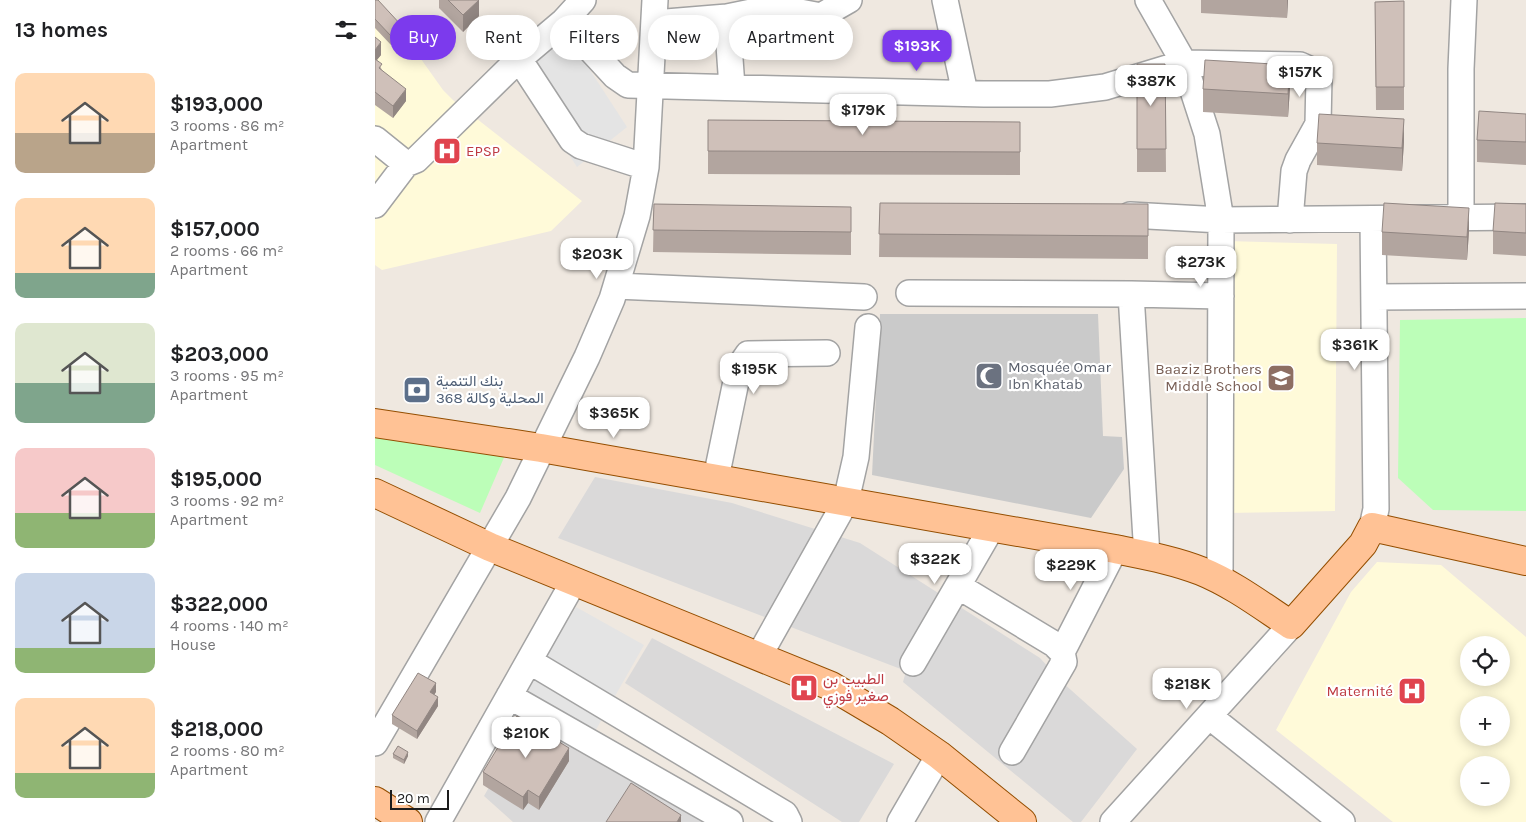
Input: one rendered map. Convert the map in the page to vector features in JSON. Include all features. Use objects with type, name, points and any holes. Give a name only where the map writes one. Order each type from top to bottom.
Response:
[{"type":"main road","points":[[375,422],[716,478],[1115,549],[1171,561],[1220,580],[1291,625],[1363,544],[1372,527],[1526,561]]},
{"type":"main road","points":[[375,493],[490,547],[831,686],[890,720],[939,755],[1023,822]]},
{"type":"main road","points":[[375,801],[408,822]]},
{"type":"street","points":[[569,15],[583,0]]},
{"type":"street","points":[[375,743],[518,498],[587,357],[616,286],[637,216],[646,167],[655,11],[727,17],[783,9],[821,16],[849,0]]},
{"type":"street","points":[[945,0],[965,94]]},
{"type":"street","points":[[1148,0],[1184,63],[1207,134],[1221,220],[1220,580]]},
{"type":"street","points":[[1461,218],[1461,69],[1464,0]]},
{"type":"street","points":[[727,17],[733,87]]},
{"type":"street","points":[[540,41],[550,33]]},
{"type":"street","points":[[375,205],[406,164],[416,160],[518,60]]},
{"type":"street","points":[[520,60],[572,140],[581,146],[646,167]]},
{"type":"street","points":[[600,60],[615,76],[628,85],[965,94],[1050,94],[1105,86],[1184,63],[1300,65],[1309,68],[1319,77],[1318,124],[1294,171],[1291,220]]},
{"type":"street","points":[[375,139],[406,164]]},
{"type":"street","points":[[1130,215],[1221,220],[1526,217]]},
{"type":"street","points":[[1372,527],[1376,509],[1373,219]]},
{"type":"street","points":[[616,286],[864,297]]},
{"type":"street","points":[[909,293],[1221,296]]},
{"type":"street","points":[[1131,294],[1147,556]]},
{"type":"street","points":[[1374,297],[1526,296]]},
{"type":"street","points":[[759,656],[846,501],[856,457],[868,327]]},
{"type":"street","points":[[716,478],[739,367],[748,354],[827,353]]},
{"type":"street","points":[[913,663],[992,527]]},
{"type":"street","points":[[1012,752],[1064,662],[1063,652],[1115,549]]},
{"type":"street","points":[[438,822],[574,581]]},
{"type":"street","points":[[958,586],[1055,644],[1063,652]]},
{"type":"street","points":[[1113,822],[1291,625]]},
{"type":"street","points":[[529,661],[785,814],[789,822]]},
{"type":"street","points":[[509,696],[730,822]]},
{"type":"street","points":[[1209,716],[1343,822]]},
{"type":"street","points":[[899,822],[939,755]]},
{"type":"shaded area","name":"EPSP","points":[[375,0],[379,0],[390,15],[390,60],[422,60],[443,90],[454,101],[582,201],[551,231],[382,270],[375,265]]},
{"type":"shaded area","points":[[550,34],[550,60],[583,60],[627,127],[577,167],[507,60],[540,60],[540,40]]},
{"type":"shaded area","name":"Baaziz Brothers Middle School","points":[[1226,241],[1337,244],[1335,511],[1226,513]]},
{"type":"shaded area","name":"Mosquée Omar Ibn Khatab","points":[[880,314],[1098,314],[1103,436],[1122,437],[1124,469],[1091,518],[872,475]]},
{"type":"shaded area","points":[[595,477],[732,503],[860,543],[1040,658],[1062,682],[1137,749],[1081,822],[1073,822],[903,682],[906,671],[558,538]]},
{"type":"shaded area","name":"Maternité","points":[[1377,562],[1441,565],[1526,637],[1526,822],[1393,822],[1276,730],[1351,592]]},
{"type":"shaded area","points":[[576,607],[644,645],[589,742],[517,698]]},
{"type":"shaded area","points":[[652,638],[894,764],[859,822],[842,822],[625,683]]},
{"type":"shaded area","points":[[527,721],[711,822],[513,822],[484,796]]},
{"type":"green space","points":[[1526,318],[1526,511],[1433,510],[1398,478],[1400,320]]},
{"type":"green space","points":[[375,433],[506,453],[480,513],[375,465]]},
{"type":"building","points":[[375,0],[378,0],[392,15],[390,15],[390,35],[375,19]]},
{"type":"building","points":[[448,0],[479,0],[463,15]]},
{"type":"building","points":[[1404,1],[1404,87],[1376,87],[1375,2]]},
{"type":"building","points":[[375,37],[381,42],[375,50]]},
{"type":"building","points":[[375,59],[382,64],[379,68],[406,89],[393,106],[375,92]]},
{"type":"building","points":[[1205,60],[1290,65],[1288,94],[1203,89]]},
{"type":"building","points":[[1137,64],[1165,64],[1166,149],[1137,149]]},
{"type":"building","points":[[1479,111],[1526,114],[1526,142],[1477,140]]},
{"type":"building","points":[[1319,114],[1404,119],[1402,148],[1317,143]]},
{"type":"building","points":[[708,120],[1020,122],[1020,152],[708,151]]},
{"type":"building","points":[[880,203],[1148,204],[1148,236],[879,234]]},
{"type":"building","points":[[1384,203],[1469,208],[1467,237],[1382,232]]},
{"type":"building","points":[[1495,203],[1526,204],[1526,233],[1493,231]]},
{"type":"building","points":[[654,204],[851,207],[851,232],[653,230]]},
{"type":"building","points":[[418,673],[436,683],[430,692],[438,697],[417,731],[392,715]]},
{"type":"building","points":[[517,716],[569,748],[539,797],[528,790],[523,797],[483,772]]},
{"type":"building","points":[[398,746],[408,752],[404,760],[393,754]]},
{"type":"building","points":[[631,783],[681,815],[677,822],[606,822]]},
{"type":"place","name":"EPSP","points":[[447,151]]},
{"type":"place","name":"Mosquée Omar Ibn Khatab","points":[[989,376]]},
{"type":"place","name":"Baaziz Brothers Middle School","points":[[1281,378]]},
{"type":"place","name":"بنك التنمية المحلية وكالة 368","points":[[417,390]]},
{"type":"place","name":"الطبيب بن صغير فوزي","points":[[804,688]]},
{"type":"place","name":"Maternité","points":[[1412,691]]}]
